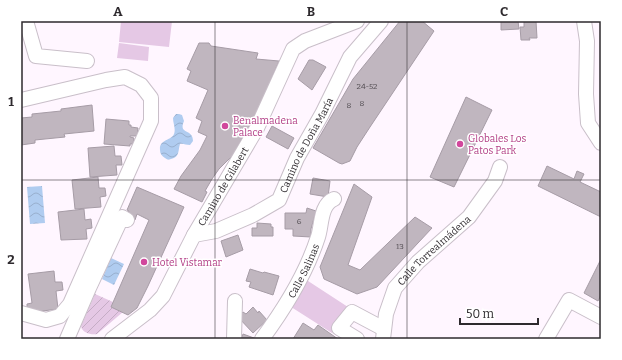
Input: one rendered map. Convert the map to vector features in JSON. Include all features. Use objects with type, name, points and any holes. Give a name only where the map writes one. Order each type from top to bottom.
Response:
[{"type":"street","points":[[26,21],[36,56],[87,61]]},
{"type":"street","name":"Camino de Gilabert","points":[[194,235],[257,128],[293,49],[305,41],[357,21]]},
{"type":"street","name":"Camino de Doña María","points":[[194,235],[216,231],[253,215],[279,200],[297,158],[322,114],[350,57],[381,21]]},
{"type":"street","points":[[584,21],[587,41],[586,94],[588,123],[601,143]]},
{"type":"street","points":[[21,100],[125,77],[141,85],[152,98],[152,121],[70,304],[60,316],[46,320],[21,313]]},
{"type":"street","name":"Calle Torrealmádena","points":[[380,334],[395,288],[418,262],[469,217],[495,181],[500,167]]},
{"type":"street","name":"Calle Salinas","points":[[262,339],[277,319],[307,265],[318,236],[324,211],[329,202],[334,200]]},
{"type":"street","points":[[67,339],[122,217],[127,220]]},
{"type":"street","points":[[112,339],[150,310],[163,296],[194,235]]},
{"type":"street","points":[[546,339],[569,300],[601,317]]},
{"type":"street","points":[[234,339],[235,301]]},
{"type":"street","points":[[357,339],[339,328],[352,312],[380,334]]},
{"type":"shaded area","points":[[121,21],[172,21],[169,47],[119,42]]},
{"type":"shaded area","points":[[119,43],[149,47],[148,61],[117,58]]},
{"type":"shaded area","points":[[305,279],[348,307],[332,333],[288,305]]},
{"type":"shaded area","points":[[95,294],[113,302],[111,307],[123,312],[97,334],[92,334],[85,332],[81,326]]},
{"type":"water","points":[[176,114],[182,115],[184,121],[183,128],[191,134],[193,141],[190,145],[180,144],[176,157],[168,160],[161,155],[160,146],[175,132],[173,118]]},
{"type":"water","points":[[42,186],[45,223],[30,224],[27,187]]},
{"type":"water","points":[[111,258],[124,264],[114,285],[102,279]]},
{"type":"building","points":[[400,21],[422,21],[434,31],[357,147],[350,161],[342,164],[339,163],[313,148],[353,79]]},
{"type":"building","points":[[501,21],[518,21],[519,29],[501,30]]},
{"type":"building","points":[[524,21],[536,21],[537,38],[521,40],[520,27],[524,27]]},
{"type":"building","name":"Benalmadena Palace","points":[[199,43],[209,43],[211,46],[258,53],[256,59],[279,61],[260,106],[233,155],[219,169],[212,179],[205,191],[207,192],[202,202],[174,189],[181,176],[200,150],[207,136],[198,132],[202,121],[196,118],[208,90],[187,81],[191,71],[187,69]]},
{"type":"building","points":[[309,60],[313,60],[326,67],[312,90],[298,79]]},
{"type":"building","name":"Globales Los Patos Park","points":[[466,97],[492,110],[454,187],[430,177]]},
{"type":"building","points":[[92,105],[94,131],[64,134],[65,137],[35,140],[35,143],[21,145],[21,118],[32,117],[32,114],[61,111],[61,109]]},
{"type":"building","points":[[106,119],[129,121],[129,125],[131,125],[131,127],[138,128],[137,136],[130,136],[134,138],[133,144],[130,144],[130,146],[104,144]]},
{"type":"building","points":[[272,126],[294,138],[288,149],[266,137]]},
{"type":"building","points":[[114,146],[115,156],[121,156],[122,165],[116,165],[117,175],[90,177],[88,148]]},
{"type":"building","points":[[547,166],[574,179],[577,171],[584,174],[580,182],[601,192],[601,217],[538,186]]},
{"type":"building","points":[[98,177],[99,188],[105,188],[106,196],[100,197],[101,207],[75,209],[72,180]]},
{"type":"building","points":[[313,178],[330,181],[328,197],[310,194]]},
{"type":"building","points":[[354,184],[372,197],[348,265],[360,270],[415,217],[432,228],[377,287],[357,294],[324,279],[320,267]]},
{"type":"building","name":"Hotel Vistamar","points":[[137,187],[184,207],[137,308],[128,315],[111,307],[149,220],[137,214],[135,220],[126,216]]},
{"type":"building","points":[[307,208],[316,211],[311,229],[311,237],[293,236],[293,229],[285,229],[285,213],[306,213]]},
{"type":"building","points":[[84,209],[85,220],[91,219],[92,228],[86,229],[87,239],[61,240],[58,212]]},
{"type":"building","points":[[257,223],[271,224],[271,227],[273,227],[273,236],[252,236],[252,228],[257,228]]},
{"type":"building","points":[[238,235],[243,250],[226,257],[221,241]]},
{"type":"building","points":[[601,259],[601,295],[598,301],[584,293]]},
{"type":"building","points":[[250,269],[279,276],[273,295],[249,287],[251,282],[246,281]]},
{"type":"building","points":[[54,271],[55,282],[62,282],[63,290],[56,291],[58,309],[27,313],[27,304],[32,303],[28,274]]},
{"type":"building","points":[[253,307],[267,320],[253,333],[238,317],[243,312],[246,314]]},
{"type":"building","points":[[303,323],[314,330],[318,325],[338,339],[293,339]]},
{"type":"building","points":[[243,334],[254,338],[254,339],[241,339]]},
{"type":"place","name":"Benalmadena Palace","points":[[225,126]]},
{"type":"place","name":"Globales Los Patos Park","points":[[460,144]]},
{"type":"place","name":"Hotel Vistamar","points":[[144,262]]}]
